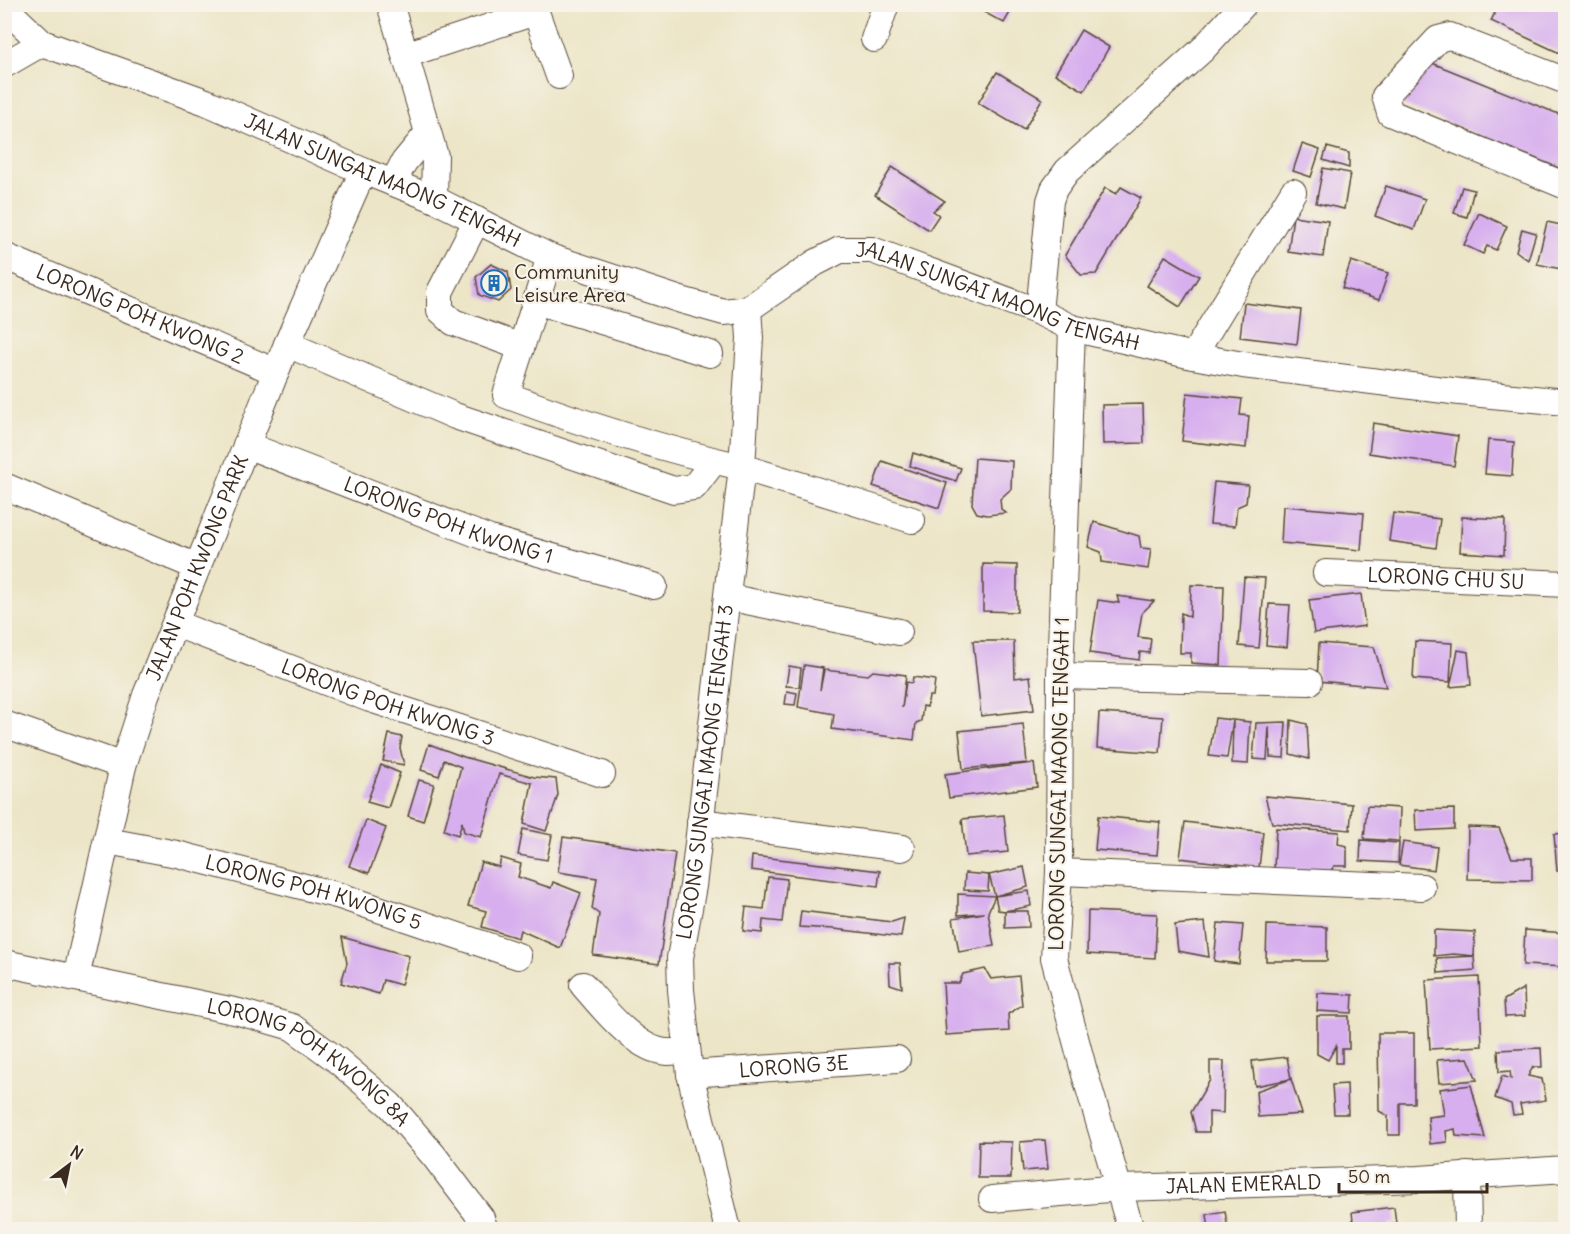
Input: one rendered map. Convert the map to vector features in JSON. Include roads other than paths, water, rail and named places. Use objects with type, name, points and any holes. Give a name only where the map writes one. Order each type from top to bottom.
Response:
[{"type":"street","points":[[390,4],[435,156],[434,199]]},
{"type":"street","points":[[874,39],[886,4]]},
{"type":"street","points":[[1039,312],[1050,201],[1054,189],[1067,171],[1202,50],[1244,4]]},
{"type":"street","name":"JALAN SUNGAI MAONG TENGAH","points":[[4,7],[42,43],[206,102],[363,171],[434,199],[550,257],[724,312],[748,309],[815,263],[840,250],[872,250],[1039,312],[1072,328],[1193,356],[1243,365],[1460,392],[1566,402]]},
{"type":"street","points":[[405,55],[534,8],[559,76]]},
{"type":"street","points":[[1566,81],[1450,36],[1438,39],[1385,96],[1390,113],[1566,186]]},
{"type":"street","points":[[4,65],[42,43]]},
{"type":"street","points":[[393,183],[404,162],[428,134]]},
{"type":"street","name":"JALAN POH KWONG PARK","points":[[76,978],[123,766],[146,695],[276,372],[363,171]]},
{"type":"street","points":[[1193,356],[1293,192]]},
{"type":"street","points":[[477,220],[440,292],[440,310],[453,322],[521,347]]},
{"type":"street","name":"LORONG POH KWONG 2","points":[[4,256],[276,372]]},
{"type":"street","points":[[493,429],[550,257]]},
{"type":"street","points":[[536,301],[710,354]]},
{"type":"street","name":"LORONG SUNGAI MAONG TENGAH 3","points":[[728,1230],[689,1062],[680,958],[693,885],[742,468],[750,338],[748,309]]},
{"type":"street","name":"LORONG SUNGAI MAONG TENGAH 1","points":[[1072,328],[1060,676],[1059,872],[1054,958],[1084,1071],[1131,1230]]},
{"type":"street","points":[[288,344],[455,416],[674,490],[694,488],[714,461]]},
{"type":"street","points":[[506,395],[580,421],[912,520]]},
{"type":"street","name":"LORONG POH KWONG 1","points":[[246,445],[490,539],[654,586]]},
{"type":"street","points":[[4,486],[197,567]]},
{"type":"street","name":"LORONG CHU SU","points":[[1326,573],[1566,584]]},
{"type":"street","points":[[727,597],[899,632]]},
{"type":"street","name":"LORONG POH KWONG 3","points":[[176,624],[370,699],[602,774]]},
{"type":"street","points":[[1060,676],[1309,682]]},
{"type":"street","points":[[4,724],[123,766]]},
{"type":"street","points":[[700,822],[902,848]]},
{"type":"street","name":"LORONG POH KWONG 5","points":[[106,841],[177,855],[340,896],[518,956]]},
{"type":"street","points":[[1059,872],[1422,887]]},
{"type":"street","name":"LORONG POH KWONG 8A","points":[[4,963],[238,1012],[292,1027],[337,1060],[390,1105],[434,1156],[481,1218],[486,1230]]},
{"type":"street","name":"LORONG 3E","points":[[583,985],[608,1015],[639,1042],[689,1062],[897,1059]]},
{"type":"street","name":"JALAN EMERALD","points":[[992,1198],[1120,1188],[1419,1179],[1566,1169]]},
{"type":"street","points":[[1467,1175],[1468,1230]]},
{"type":"place","name":"Community Leisure Area","points":[[494,283]]}]
